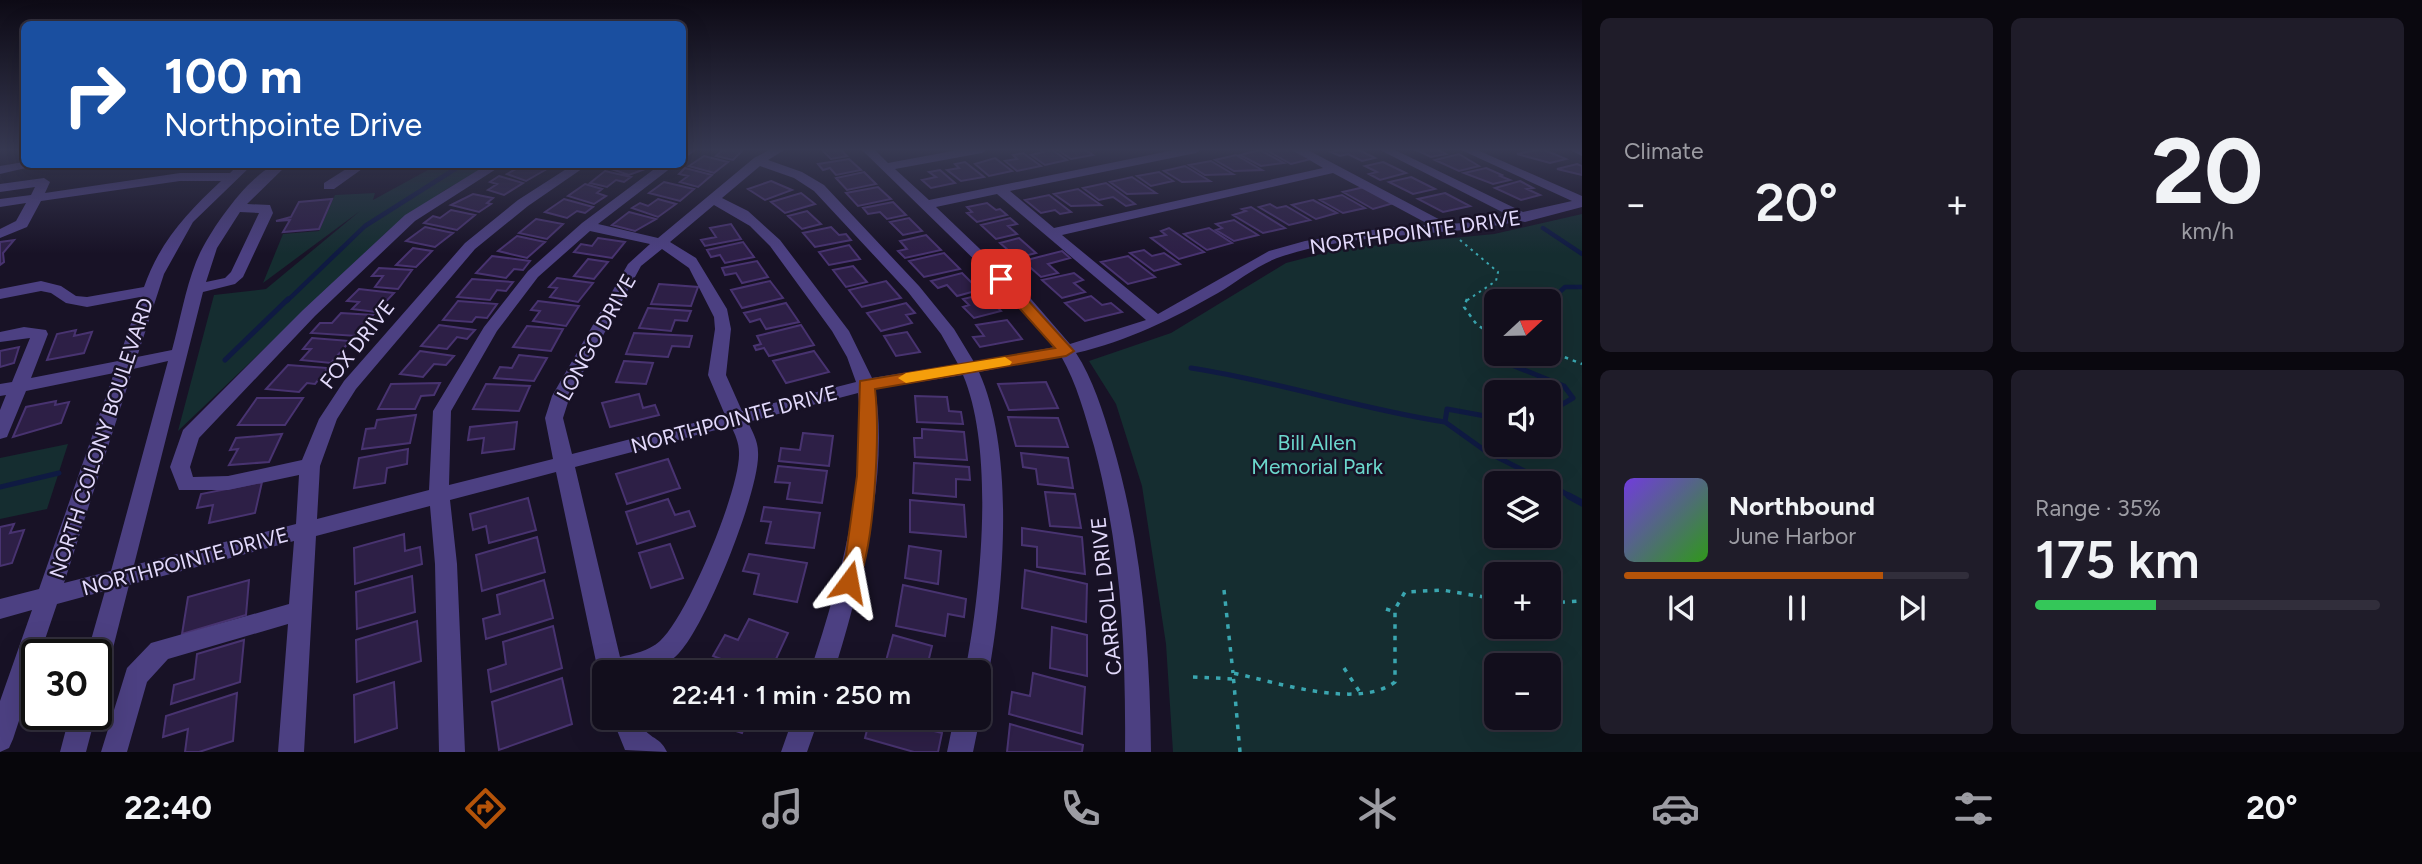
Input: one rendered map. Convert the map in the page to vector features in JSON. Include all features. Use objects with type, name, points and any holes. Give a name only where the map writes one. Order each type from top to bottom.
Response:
[{"type":"street","points":[[0,188],[27,184]]},
{"type":"street","points":[[0,234],[22,224],[43,184]]},
{"type":"street","points":[[0,203],[131,184]]},
{"type":"street","name":"NORTH COLONY BOULEVARD","points":[[0,739],[149,291],[167,250],[187,220],[223,184]]},
{"type":"street","points":[[103,639],[195,289],[214,237],[235,208],[261,184]]},
{"type":"street","points":[[310,466],[228,483],[186,485],[180,467],[190,435],[309,313],[410,218],[465,184]]},
{"type":"street","name":"FOX DRIVE","points":[[291,752],[310,466],[328,419],[349,385],[446,270],[497,223],[554,184]]},
{"type":"street","points":[[452,752],[446,564],[439,494],[442,411],[490,330],[533,274],[587,226],[643,184]]},
{"type":"street","name":"LONGO DRIVE","points":[[607,660],[554,418],[561,396],[635,264],[730,184]]},
{"type":"street","points":[[813,184],[938,320],[968,367],[985,432],[991,485],[991,561],[979,660]]},
{"type":"street","name":"CARROLL DRIVE","points":[[904,184],[1031,310],[1066,351],[1086,390],[1108,460],[1127,539],[1139,663],[1138,752]]},
{"type":"street","points":[[926,205],[1027,184]]},
{"type":"street","points":[[1051,233],[1267,184]]},
{"type":"street","points":[[1362,184],[1451,233]]},
{"type":"street","points":[[1456,184],[1525,218]]},
{"type":"street","points":[[1542,184],[1582,202]]},
{"type":"street","points":[[999,190],[1157,321]]},
{"type":"street","points":[[712,199],[742,211],[770,236],[850,345],[866,385],[869,410],[866,476],[856,555],[825,660]]},
{"type":"street","name":"NORTHPOINTE DRIVE","points":[[0,609],[866,385],[1066,351],[1126,334],[1157,321],[1274,254],[1341,237],[1451,233],[1525,218],[1582,202]]},
{"type":"street","points":[[195,289],[230,281],[238,274],[266,213],[265,208],[235,208]]},
{"type":"street","points":[[587,226],[660,244],[682,253],[694,264],[723,321],[717,374],[723,391],[739,418],[750,456],[708,580],[683,633],[669,648],[646,660]]},
{"type":"street","points":[[0,294],[41,286],[57,289],[72,300],[87,302],[149,291]]},
{"type":"street","points":[[0,337],[24,332],[40,334],[0,432]]},
{"type":"street","points":[[0,390],[179,354]]},
{"type":"street","points":[[114,752],[136,677],[160,651],[299,611]]},
{"type":"street","points":[[73,752],[79,730]]},
{"type":"street","points":[[630,730],[634,741],[654,752]]},
{"type":"street","points":[[794,752],[802,730]]},
{"type":"street","points":[[960,752],[965,730]]},
{"type":"path","points":[[1451,233],[1498,272],[1496,281],[1466,300],[1465,307],[1477,324],[1484,328]]},
{"type":"path","points":[[1561,356],[1582,364]]},
{"type":"path","points":[[1193,677],[1233,676],[1361,694],[1380,692],[1395,682],[1395,612],[1405,592],[1418,589],[1442,590],[1484,596]]},
{"type":"path","points":[[1224,590],[1240,752]]},
{"type":"path","points":[[1561,602],[1582,601]]},
{"type":"path","points":[[1385,609],[1395,612]]},
{"type":"path","points":[[1344,668],[1361,694]]},
{"type":"green space","points":[[402,184],[456,184],[389,230],[178,431],[214,295],[266,289],[360,211],[263,283],[283,234],[319,231],[335,195],[375,193],[373,200]]},
{"type":"green space","name":"Bill Allen Memorial Park","points":[[1582,214],[1582,752],[1173,752],[1166,644],[1142,486],[1116,404],[1089,361],[1171,333],[1286,263],[1340,249],[1494,234]]},
{"type":"green space","points":[[68,444],[47,509],[0,519],[0,458]]},
{"type":"building","points":[[497,184],[521,184],[504,195],[488,190]]},
{"type":"building","points":[[585,184],[602,189],[597,193],[606,196],[594,204],[568,196]]},
{"type":"building","points":[[661,184],[694,189],[680,201],[649,193]]},
{"type":"building","points":[[762,184],[778,184],[792,190],[765,200],[748,189]]},
{"type":"building","points":[[842,184],[876,184],[847,190]]},
{"type":"building","points":[[927,184],[950,184],[931,188]]},
{"type":"building","points":[[1108,184],[1135,204],[1126,206],[1113,197],[1099,200],[1083,188]]},
{"type":"building","points":[[1113,184],[1143,184],[1156,193],[1127,194]]},
{"type":"building","points":[[1393,184],[1425,184],[1435,189],[1413,194]]},
{"type":"building","points":[[1509,184],[1526,184],[1533,188],[1527,189],[1540,195],[1521,200],[1495,188]]},
{"type":"building","points":[[878,187],[891,199],[858,206],[846,193]]},
{"type":"building","points":[[1364,187],[1394,203],[1373,209],[1343,192]]},
{"type":"building","points":[[1078,189],[1101,205],[1071,206],[1054,194]]},
{"type":"building","points":[[801,193],[815,204],[785,213],[771,202]]},
{"type":"building","points":[[1445,193],[1470,206],[1443,212],[1418,199]]},
{"type":"building","points":[[473,194],[493,198],[487,203],[491,204],[479,212],[451,205]]},
{"type":"building","points":[[1049,195],[1071,212],[1060,214],[1055,210],[1041,213],[1025,200]]},
{"type":"building","points":[[1342,195],[1365,208],[1343,213],[1320,200]]},
{"type":"building","points":[[332,199],[319,229],[283,232],[290,220],[276,221],[291,217],[299,202]]},
{"type":"building","points":[[564,199],[593,207],[585,213],[577,211],[567,218],[545,212]]},
{"type":"building","points":[[658,199],[676,204],[658,217],[632,208],[640,203],[648,206]]},
{"type":"building","points":[[1313,200],[1337,213],[1316,219],[1292,205]]},
{"type":"building","points":[[893,202],[906,215],[887,219],[880,212],[868,214],[863,208]]},
{"type":"building","points":[[987,203],[1007,215],[977,222],[967,213],[972,212],[967,207]]},
{"type":"building","points":[[1270,204],[1277,208],[1286,206],[1310,220],[1289,225],[1259,207]]},
{"type":"building","points":[[1251,207],[1285,228],[1263,233],[1233,215]]},
{"type":"building","points":[[451,210],[475,215],[457,230],[424,223],[433,216],[440,218]]},
{"type":"building","points":[[807,211],[821,224],[802,229],[788,216]]},
{"type":"building","points":[[629,212],[656,219],[635,231],[612,225]]},
{"type":"building","points":[[909,218],[922,231],[903,235],[890,222]]},
{"type":"building","points":[[1010,218],[1017,224],[1008,226],[1017,234],[996,239],[981,225]]},
{"type":"building","points":[[536,219],[563,224],[547,239],[519,233]]},
{"type":"building","points":[[1234,220],[1258,235],[1234,241],[1216,230],[1222,228],[1216,224]]},
{"type":"building","points":[[731,224],[741,239],[705,246],[701,240],[716,237],[710,228]]},
{"type":"building","points":[[425,227],[453,233],[435,247],[406,241]]},
{"type":"building","points":[[831,227],[839,235],[846,234],[851,240],[815,247],[803,233]]},
{"type":"building","points":[[1169,228],[1204,252],[1179,259],[1151,238],[1166,235],[1161,231]]},
{"type":"building","points":[[1209,228],[1232,243],[1207,250],[1184,234]]},
{"type":"building","points":[[926,235],[941,250],[905,258],[898,251],[907,249],[900,241]]},
{"type":"building","points":[[517,236],[545,242],[527,258],[498,251]]},
{"type":"building","points":[[598,238],[625,242],[612,258],[574,252],[581,244],[592,246]]},
{"type":"building","points":[[1019,238],[1036,253],[1017,258],[1000,243]]},
{"type":"building","points":[[14,240],[3,253],[4,262],[0,265],[0,242]]},
{"type":"building","points":[[743,242],[754,257],[725,263],[720,255],[711,257],[707,250]]},
{"type":"building","points":[[849,245],[860,259],[829,265],[819,252]]},
{"type":"building","points":[[413,248],[432,251],[416,267],[396,265]]},
{"type":"building","points":[[1144,250],[1152,256],[1164,253],[1180,264],[1154,271],[1130,253]]},
{"type":"building","points":[[1062,251],[1070,258],[1048,264],[1058,273],[1041,277],[1023,261]]},
{"type":"building","points":[[944,253],[960,269],[924,277],[909,261]]},
{"type":"building","points":[[492,256],[530,261],[523,270],[514,269],[506,278],[476,273]]},
{"type":"building","points":[[1128,256],[1155,277],[1128,284],[1101,262]]},
{"type":"building","points":[[588,259],[608,262],[594,279],[574,276]]},
{"type":"building","points":[[757,261],[768,277],[742,283],[736,273],[725,275],[722,268]]},
{"type":"building","points":[[853,266],[867,282],[846,287],[833,270]]},
{"type":"building","points":[[379,268],[412,270],[398,289],[375,287],[383,276],[372,276]]},
{"type":"building","points":[[962,273],[979,290],[957,296],[947,285],[938,288],[931,281]]},
{"type":"building","points":[[1074,273],[1083,280],[1074,283],[1085,292],[1062,298],[1042,280]]},
{"type":"building","points":[[557,278],[593,283],[578,302],[550,297],[557,288],[549,287]]},
{"type":"building","points":[[472,279],[513,282],[506,291],[497,290],[490,300],[457,297]]},
{"type":"building","points":[[770,281],[783,298],[742,308],[731,290]]},
{"type":"building","points":[[886,281],[901,298],[862,307],[849,290]]},
{"type":"building","points":[[659,284],[698,287],[691,306],[651,304]]},
{"type":"building","points":[[359,289],[394,293],[376,312],[352,309],[359,302],[347,301]]},
{"type":"building","points":[[984,294],[1001,311],[974,318],[963,307],[969,305],[963,299]]},
{"type":"building","points":[[1091,296],[1102,305],[1111,303],[1122,312],[1085,321],[1065,303]]},
{"type":"building","points":[[458,301],[497,304],[487,318],[476,317],[472,322],[443,320]]},
{"type":"building","points":[[538,301],[579,306],[566,326],[533,321],[540,311],[531,310]]},
{"type":"building","points":[[786,303],[799,322],[766,329],[760,319],[750,322],[744,313]]},
{"type":"building","points":[[906,303],[915,313],[906,315],[912,323],[881,331],[867,313]]},
{"type":"building","points":[[648,308],[691,311],[687,321],[675,320],[671,331],[639,328]]},
{"type":"building","points":[[341,313],[373,315],[357,336],[311,333],[320,323],[332,323]]},
{"type":"building","points":[[1007,320],[1022,339],[980,347],[973,337],[984,336],[976,325]]},
{"type":"building","points":[[439,325],[475,330],[467,339],[457,337],[447,349],[421,346]]},
{"type":"building","points":[[801,325],[814,345],[769,356],[764,348],[756,350],[754,346],[761,344],[757,336]]},
{"type":"building","points":[[527,326],[563,329],[551,351],[513,347]]},
{"type":"building","points":[[76,330],[74,336],[92,332],[84,353],[47,360],[57,334]]},
{"type":"building","points":[[907,332],[920,352],[896,356],[884,336]]},
{"type":"building","points":[[634,333],[692,336],[689,347],[672,346],[668,357],[626,354]]},
{"type":"building","points":[[312,338],[350,341],[331,363],[301,360],[311,349],[303,349]]},
{"type":"building","points":[[19,347],[14,363],[0,367],[0,351]]},
{"type":"building","points":[[420,351],[454,356],[446,365],[434,364],[423,377],[400,374]]},
{"type":"building","points":[[814,351],[829,372],[786,383],[773,361]]},
{"type":"building","points":[[519,355],[547,358],[534,381],[494,378],[500,367],[512,368]]},
{"type":"building","points":[[624,361],[653,363],[646,384],[616,382]]},
{"type":"building","points":[[288,365],[328,368],[315,384],[307,383],[299,392],[266,389]]},
{"type":"building","points":[[1046,382],[1058,408],[1009,410],[998,384]]},
{"type":"building","points":[[440,383],[434,395],[421,396],[415,409],[378,409],[391,384]]},
{"type":"building","points":[[486,384],[530,386],[519,411],[473,409]]},
{"type":"building","points":[[639,394],[643,408],[655,405],[659,415],[610,427],[602,403]]},
{"type":"building","points":[[915,396],[947,397],[949,411],[961,412],[963,424],[917,422]]},
{"type":"building","points":[[257,398],[303,398],[285,425],[238,425]]},
{"type":"building","points":[[56,401],[55,405],[69,402],[61,423],[13,437],[26,407]]},
{"type":"building","points":[[416,415],[410,443],[362,449],[366,429],[375,428],[377,420]]},
{"type":"building","points":[[1008,417],[1058,418],[1068,447],[1016,446]]},
{"type":"building","points":[[517,422],[514,449],[482,453],[484,438],[468,440],[470,427]]},
{"type":"building","points":[[922,429],[964,432],[967,460],[915,457],[914,438],[922,438]]},
{"type":"building","points":[[803,433],[833,436],[829,466],[779,461],[781,448],[800,450]]},
{"type":"building","points":[[282,434],[269,462],[229,465],[238,449],[230,450],[236,438]]},
{"type":"building","points":[[408,449],[407,464],[387,468],[385,483],[354,488],[359,458]]},
{"type":"building","points":[[1021,453],[1068,458],[1073,488],[1038,484],[1036,469],[1023,467]]},
{"type":"building","points":[[668,459],[680,488],[627,504],[616,474]]},
{"type":"building","points":[[914,463],[969,467],[970,480],[956,479],[956,497],[913,493]]},
{"type":"building","points":[[778,466],[827,471],[822,503],[787,499],[790,483],[775,482]]},
{"type":"building","points":[[262,482],[255,513],[209,523],[213,505],[197,508],[201,494]]},
{"type":"building","points":[[1045,492],[1075,494],[1081,528],[1050,526]]},
{"type":"building","points":[[528,498],[536,530],[489,543],[486,526],[473,530],[470,514]]},
{"type":"building","points":[[668,499],[675,515],[689,511],[695,526],[637,544],[626,512]]},
{"type":"building","points":[[910,500],[964,505],[966,537],[910,532]]},
{"type":"building","points":[[764,507],[820,513],[814,548],[766,543],[771,522],[761,521]]},
{"type":"building","points":[[14,524],[10,533],[24,530],[12,563],[0,566],[0,527]]},
{"type":"building","points":[[1022,528],[1082,537],[1085,574],[1037,567],[1037,547],[1022,545]]},
{"type":"building","points":[[404,534],[405,551],[420,547],[422,564],[355,584],[354,548]]},
{"type":"building","points":[[537,537],[545,572],[482,591],[476,555]]},
{"type":"building","points":[[670,544],[683,578],[651,588],[639,553]]},
{"type":"building","points":[[909,546],[941,551],[938,584],[905,578]]},
{"type":"building","points":[[749,554],[807,563],[797,602],[754,594],[759,574],[743,571]]},
{"type":"building","points":[[1025,570],[1087,584],[1086,622],[1022,608]]},
{"type":"building","points":[[412,576],[415,612],[357,629],[356,592]]},
{"type":"building","points":[[249,580],[246,615],[182,634],[188,597]]},
{"type":"building","points":[[544,580],[553,618],[486,639],[483,619],[500,614],[497,595]]},
{"type":"building","points":[[903,585],[966,599],[964,617],[948,614],[945,636],[896,626]]},
{"type":"building","points":[[749,619],[788,633],[776,660],[724,660],[713,656],[725,635],[738,640]]},
{"type":"building","points":[[417,621],[421,661],[357,682],[356,640]]},
{"type":"building","points":[[553,626],[562,668],[491,692],[488,670],[506,664],[503,642]]},
{"type":"building","points":[[1052,627],[1087,635],[1087,676],[1050,668]]},
{"type":"building","points":[[893,635],[932,646],[929,660],[886,660]]},
{"type":"building","points":[[244,640],[240,682],[171,704],[174,685],[194,679],[197,654]]},
{"type":"building","points":[[1033,673],[1085,687],[1082,734],[1009,714],[1012,692],[1030,696]]},
{"type":"building","points":[[562,678],[572,724],[499,750],[492,702]]},
{"type":"building","points":[[394,682],[397,728],[355,742],[354,695]]},
{"type":"building","points":[[237,693],[233,741],[199,752],[185,752],[188,729],[163,737],[166,716]]},
{"type":"building","points":[[1010,724],[1083,745],[1082,752],[1007,752]]},
{"type":"building","points":[[867,730],[930,730],[942,733],[938,752],[914,752],[865,738]]},
{"type":"waterway","points":[[287,301],[365,226],[431,184]]},
{"type":"waterway","points":[[1543,228],[1582,254]]},
{"type":"waterway","points":[[1561,291],[1565,287],[1582,287]]},
{"type":"waterway","points":[[225,360],[288,299]]},
{"type":"waterway","points":[[1514,366],[1549,380]]},
{"type":"waterway","points":[[1191,368],[1445,422]]},
{"type":"waterway","points":[[1561,385],[1573,398],[1561,405]]},
{"type":"waterway","points":[[1445,422],[1447,409],[1484,416]]},
{"type":"waterway","points":[[1445,422],[1487,452],[1524,471]]},
{"type":"waterway","points":[[0,487],[59,473]]},
{"type":"waterway","points":[[1561,491],[1573,498]]},
{"type":"waterway","points":[[1569,496],[1582,503]]},
{"type":"slow traffic","points":[[906,378],[1005,362]]},
{"type":"route","points":[[849,582],[856,555],[866,476],[869,410],[866,385],[1066,351],[1001,279]]}]
